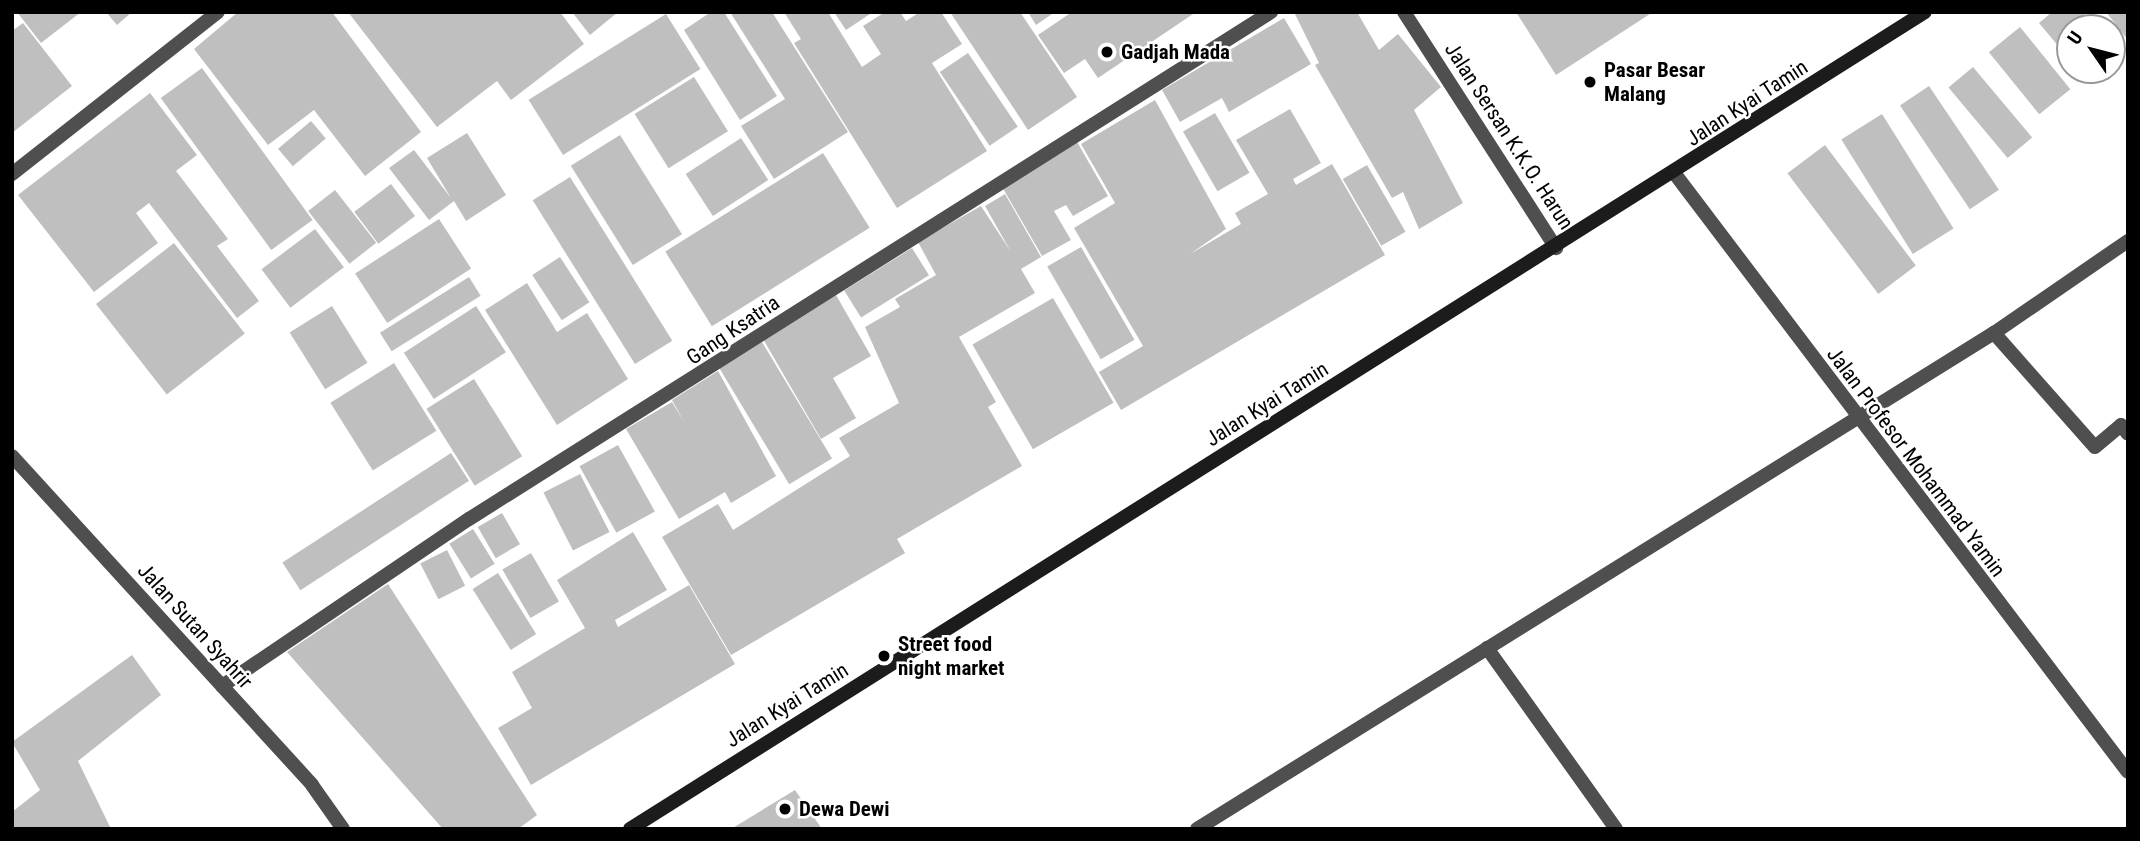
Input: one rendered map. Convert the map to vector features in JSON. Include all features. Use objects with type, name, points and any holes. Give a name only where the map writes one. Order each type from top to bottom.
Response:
[{"type":"main road","name":"Jalan Kyai Tamin","points":[[630,829],[1675,174],[1925,12]]},
{"type":"street","points":[[12,174],[218,12]]},
{"type":"street","name":"Gang Ksatria","points":[[222,686],[469,519],[1271,12]]},
{"type":"street","name":"Jalan Sersan K.K.O. Harun","points":[[1404,12],[1556,248]]},
{"type":"street","name":"Jalan Profesor Mohammad Yamin","points":[[1675,174],[1854,418],[2128,772]]},
{"type":"street","points":[[1197,829],[1994,333],[2128,241]]},
{"type":"street","points":[[1994,333],[2095,447],[2121,425],[2128,434]]},
{"type":"street","name":"Jalan Sutan Syahrir","points":[[12,456],[312,785],[343,829]]},
{"type":"street","points":[[1487,648],[1616,829]]},
{"type":"building","points":[[17,12],[81,12],[41,43]]},
{"type":"building","points":[[106,12],[132,12],[117,25]]},
{"type":"building","points":[[238,12],[332,12],[421,132],[365,176],[314,110],[268,145],[194,49]]},
{"type":"building","points":[[348,12],[560,12],[584,44],[511,100],[497,81],[437,127]]},
{"type":"building","points":[[572,12],[618,12],[590,35]]},
{"type":"building","points":[[711,12],[724,12],[777,96],[740,120],[684,30]]},
{"type":"building","points":[[730,12],[772,12],[848,132],[774,179],[741,126],[785,99]]},
{"type":"building","points":[[784,12],[828,12],[862,67],[881,54],[863,26],[885,12],[900,12],[906,21],[920,12],[941,12],[962,44],[932,63],[987,151],[897,208],[794,43],[801,39]]},
{"type":"building","points":[[834,12],[873,12],[846,30]]},
{"type":"building","points":[[950,12],[1020,12],[1077,97],[1028,130]]},
{"type":"building","points":[[1028,12],[1055,12],[1036,25]]},
{"type":"building","points":[[1072,12],[1196,12],[1098,78],[1085,59],[1064,73],[1038,35]]},
{"type":"building","points":[[1294,12],[1357,12],[1379,50],[1398,34],[1441,87],[1414,110],[1463,203],[1419,229],[1403,192],[1392,198],[1315,65],[1319,63]]},
{"type":"building","points":[[1516,12],[1653,12],[1556,75]]},
{"type":"building","points":[[2052,12],[2084,14],[2056,14],[2056,43],[2039,23]]},
{"type":"building","points":[[2106,12],[2128,12],[2128,40],[2126,14]]},
{"type":"building","points":[[666,14],[700,69],[563,155],[529,100]]},
{"type":"building","points":[[1284,18],[1311,64],[1229,112],[1222,98],[1180,122],[1162,90]]},
{"type":"building","points":[[23,23],[72,86],[12,133],[12,31]]},
{"type":"building","points":[[2020,27],[2056,71],[2056,84],[2066,84],[2070,89],[2039,114],[1989,52]]},
{"type":"building","points":[[968,53],[1018,127],[990,146],[940,72]]},
{"type":"building","points":[[1973,67],[2032,137],[2008,158],[1948,88]]},
{"type":"building","points":[[202,68],[313,220],[271,250],[161,98]]},
{"type":"building","points":[[694,77],[728,131],[669,168],[635,114]]},
{"type":"building","points":[[1929,86],[1999,190],[1970,209],[1900,106]]},
{"type":"building","points":[[150,93],[197,155],[176,171],[228,239],[217,246],[259,301],[237,318],[149,203],[136,213],[158,243],[94,292],[18,195]]},
{"type":"building","points":[[1155,100],[1226,229],[1190,254],[1241,224],[1235,213],[1268,194],[1236,140],[1290,109],[1321,163],[1293,179],[1296,185],[1332,164],[1385,255],[1121,410],[1099,372],[1143,346],[1074,228],[1115,203],[1081,144]]},
{"type":"building","points":[[1215,113],[1250,173],[1217,191],[1183,132]]},
{"type":"building","points":[[1882,114],[1954,228],[1913,254],[1841,139]]},
{"type":"building","points":[[311,121],[326,139],[293,166],[278,149]]},
{"type":"building","points":[[467,133],[506,195],[466,221],[454,201],[429,220],[389,168],[414,150],[451,198],[427,158]]},
{"type":"building","points":[[620,135],[682,234],[633,265],[571,166]]},
{"type":"building","points":[[741,138],[768,180],[713,216],[686,174]]},
{"type":"building","points":[[1076,140],[1108,196],[1073,216],[1066,205],[1054,211],[1071,240],[1042,256],[1001,185]]},
{"type":"building","points":[[1825,145],[1916,266],[1878,294],[1787,173]]},
{"type":"building","points":[[823,153],[870,228],[712,326],[665,252]]},
{"type":"building","points":[[1367,165],[1406,232],[1381,246],[1343,179]]},
{"type":"building","points":[[570,177],[672,341],[635,364],[533,200]]},
{"type":"building","points":[[391,184],[415,216],[378,244],[354,212]]},
{"type":"building","points":[[335,190],[376,243],[349,264],[308,211]]},
{"type":"building","points":[[1005,194],[1041,257],[1021,269],[1035,293],[959,337],[996,402],[988,407],[1022,466],[897,539],[905,553],[731,655],[662,537],[718,504],[733,530],[850,456],[839,438],[899,403],[865,327],[900,307],[895,299],[936,275],[918,242],[981,206],[1011,252],[985,206]]},
{"type":"building","points":[[439,219],[471,268],[387,323],[355,273]]},
{"type":"building","points":[[315,229],[344,267],[290,308],[261,269]]},
{"type":"building","points":[[174,243],[245,334],[167,395],[96,304]]},
{"type":"building","points":[[1081,247],[1134,340],[1101,359],[1047,266]]},
{"type":"building","points":[[912,248],[929,275],[861,318],[844,290]]},
{"type":"building","points":[[560,257],[589,302],[562,320],[532,275]]},
{"type":"building","points":[[469,277],[481,296],[392,351],[380,333]]},
{"type":"building","points":[[527,283],[557,332],[587,313],[628,379],[557,425],[485,310]]},
{"type":"building","points":[[836,295],[871,356],[833,378],[856,418],[821,439],[763,339]]},
{"type":"building","points":[[1053,298],[1114,403],[1033,449],[972,344]]},
{"type":"building","points":[[332,306],[368,363],[325,389],[290,332]]},
{"type":"building","points":[[476,306],[506,352],[434,399],[404,353]]},
{"type":"building","points":[[762,342],[832,459],[789,484],[719,368]]},
{"type":"building","points":[[394,363],[436,431],[373,471],[330,403]]},
{"type":"building","points":[[718,371],[776,476],[731,503],[725,492],[679,519],[626,429],[672,402],[684,422],[672,400]]},
{"type":"building","points":[[474,379],[522,456],[475,486],[427,409]]},
{"type":"building","points":[[618,445],[655,511],[616,533],[580,466]]},
{"type":"building","points":[[451,453],[469,481],[300,590],[282,562]]},
{"type":"building","points":[[580,474],[610,532],[573,551],[543,493]]},
{"type":"building","points":[[502,513],[520,544],[496,558],[478,527]]},
{"type":"building","points":[[473,529],[495,564],[471,579],[449,544]]},
{"type":"building","points":[[633,532],[667,590],[615,620],[618,627],[689,585],[735,664],[531,785],[498,728],[532,708],[512,672],[585,628],[557,580]]},
{"type":"building","points":[[447,550],[465,586],[438,599],[420,564]]},
{"type":"building","points":[[531,553],[559,601],[530,618],[502,570]]},
{"type":"building","points":[[498,573],[536,634],[511,650],[473,589]]},
{"type":"building","points":[[388,584],[537,815],[518,829],[443,829],[287,652]]},
{"type":"building","points":[[132,655],[161,695],[78,761],[111,829],[12,829],[12,812],[40,790],[12,742]]},
{"type":"building","name":"Dewa Dewi","points":[[795,790],[822,829],[731,829]]},
{"type":"place","name":"Gadjah Mada","points":[[1107,52]]},
{"type":"place","name":"Pasar Besar Malang","points":[[1590,82]]},
{"type":"place","name":"Street food night market","points":[[884,656]]},
{"type":"place","name":"Dewa Dewi","points":[[785,809]]}]
